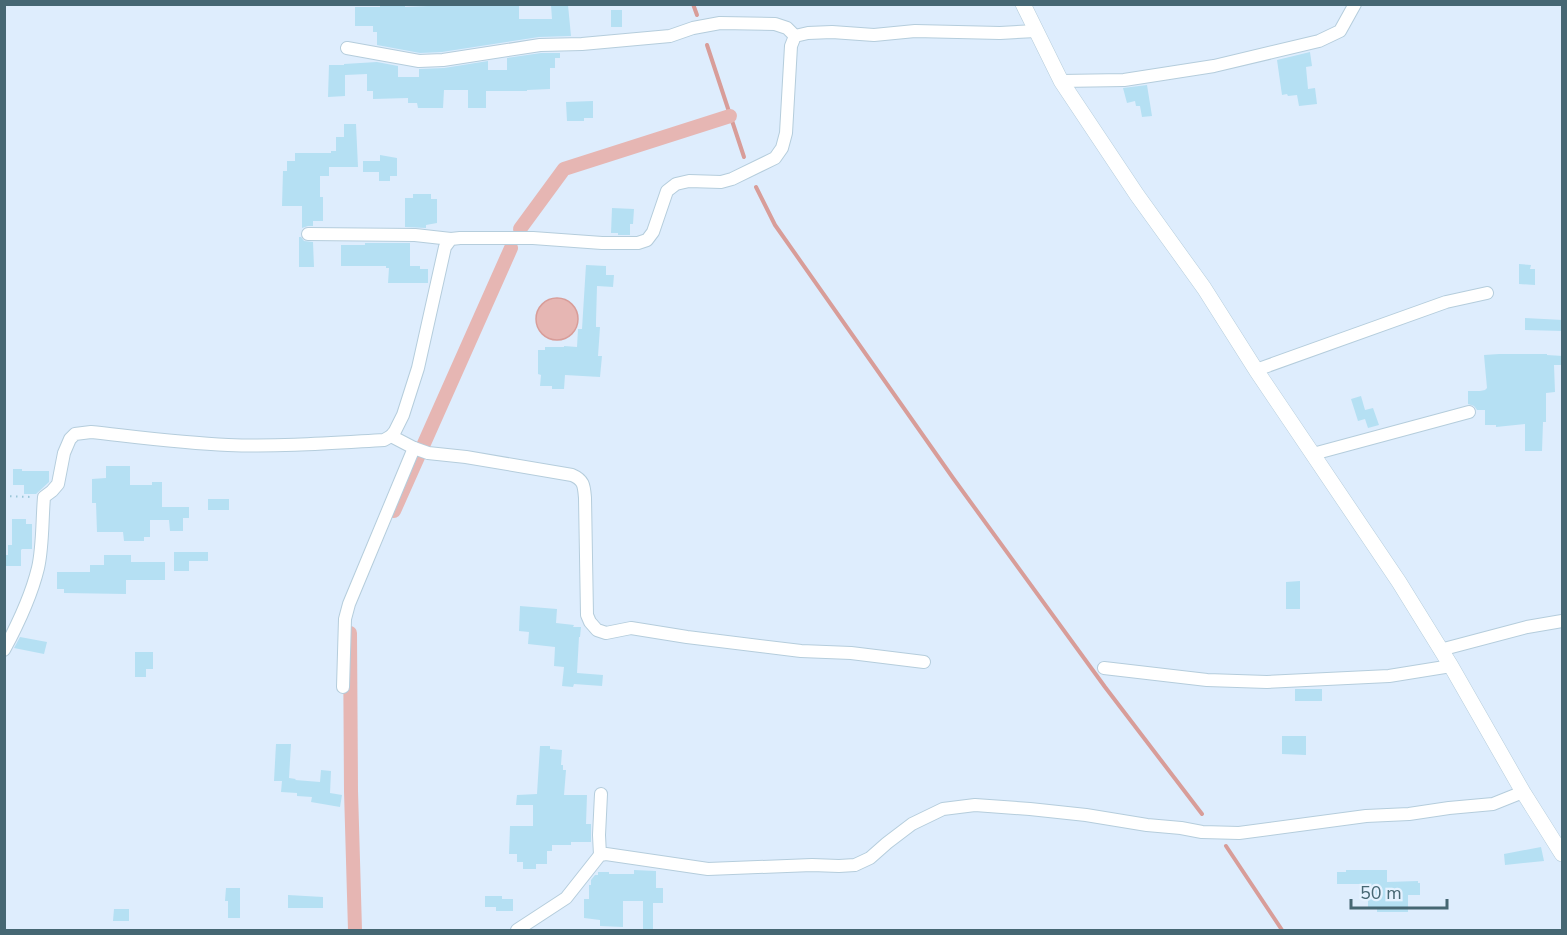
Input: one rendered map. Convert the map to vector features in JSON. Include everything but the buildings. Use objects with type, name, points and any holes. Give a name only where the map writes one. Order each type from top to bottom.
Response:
[{"type":"street","points":[[1023,4],[1060,81],[1137,195],[1204,288],[1256,370],[1399,582],[1451,666],[1523,792],[1563,854]]},
{"type":"street","points":[[1060,81],[1124,80],[1214,66],[1319,41],[1340,31],[1355,4]]},
{"type":"street","points":[[347,48],[419,61],[443,60],[540,45],[670,36],[693,28],[720,23],[775,24],[787,28],[795,36]]},
{"type":"street","points":[[795,36],[832,32],[874,35],[915,31],[1000,33],[1036,31]]},
{"type":"street","points":[[308,234],[415,235],[451,239],[533,238],[602,243],[638,243],[647,240],[653,232],[667,191],[676,184],[689,181],[721,182],[775,158],[782,148],[786,133],[791,46],[795,36]]},
{"type":"street","points":[[4,651],[30,595],[38,565],[44,497],[58,484],[64,453],[69,440],[75,434],[91,432],[194,443],[242,445],[384,440],[391,436],[403,416],[418,368],[445,247],[451,239]]},
{"type":"street","points":[[1256,370],[1446,303],[1487,293]]},
{"type":"street","points":[[1312,454],[1469,412]]},
{"type":"street","points":[[391,436],[420,450],[580,478],[584,486],[585,498],[587,615],[597,630],[606,633],[631,628],[801,651],[851,653],[924,662]]},
{"type":"street","points":[[343,687],[345,619],[349,603],[420,450]]},
{"type":"street","points":[[1440,650],[1527,627],[1563,621]]},
{"type":"street","points":[[1104,668],[1207,680],[1267,682],[1389,676],[1451,666]]},
{"type":"street","points":[[600,855],[708,869],[812,865],[839,867],[855,865],[870,858],[912,824],[943,809],[975,805],[1075,814],[1202,832],[1239,833],[1492,804],[1523,792]]},
{"type":"street","points":[[517,930],[566,898],[600,855],[601,794]]},
{"type":"path","points":[[4,496],[44,497]]},
{"type":"shaded area","points":[[557,298],[565,299],[572,304],[577,311],[577,327],[572,334],[565,339],[557,340],[549,339],[542,334],[537,327],[536,319],[537,311],[542,304],[549,299]]},
{"type":"waterway","points":[[693,4],[697,15]]},
{"type":"waterway","points":[[707,45],[744,157]]},
{"type":"waterway","points":[[520,229],[564,169],[730,116]]},
{"type":"waterway","points":[[756,187],[775,225],[953,478],[1105,687],[1202,814]]},
{"type":"waterway","points":[[394,511],[511,248]]},
{"type":"waterway","points":[[350,633],[355,930]]},
{"type":"waterway","points":[[1226,846],[1282,930]]}]
